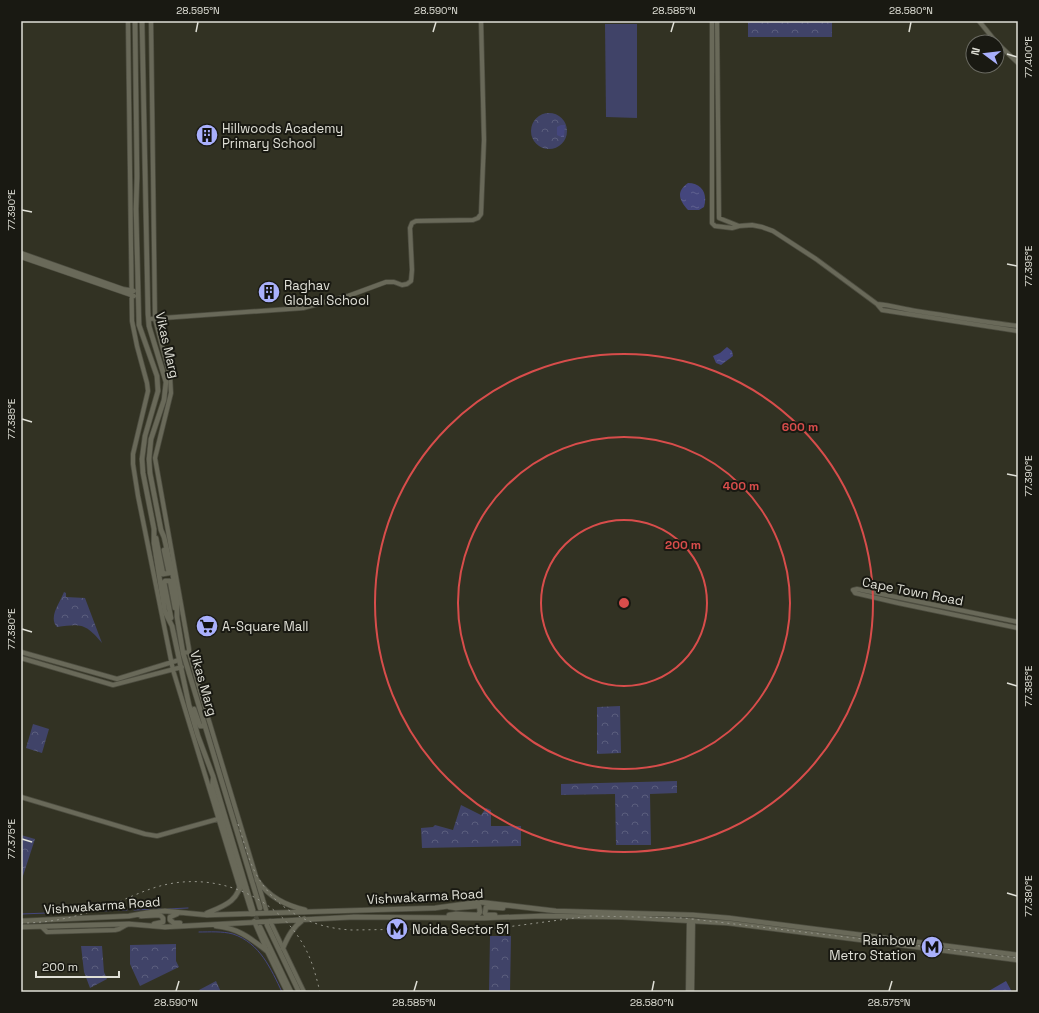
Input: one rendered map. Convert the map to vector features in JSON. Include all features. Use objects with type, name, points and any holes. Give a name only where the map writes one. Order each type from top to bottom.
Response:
[{"type":"main road","name":"Vikas Marg","points":[[135,21],[136,209],[139,325],[157,376],[158,391],[145,436],[142,459],[143,473],[154,529],[154,543],[165,612],[172,626],[189,704],[198,736],[213,776],[253,912]]},
{"type":"main road","name":"Vikas Marg","points":[[142,21],[149,326],[166,382],[166,390],[151,439],[149,459],[150,472],[161,530],[173,576],[177,602],[177,617],[183,654],[260,908]]},
{"type":"main road","points":[[136,209],[142,212],[147,207]]},
{"type":"main road","points":[[137,221],[144,218],[147,220]]},
{"type":"main road","points":[[148,354],[154,354],[157,349]]},
{"type":"main road","points":[[154,529],[163,574],[166,574],[169,573],[161,530]]},
{"type":"main road","points":[[172,626],[165,581],[170,581],[177,617]]},
{"type":"main road","points":[[189,704],[193,707],[200,726],[203,726],[204,724]]},
{"type":"main road","points":[[198,736],[207,734]]},
{"type":"main road","points":[[203,915],[226,905],[235,898],[240,889],[241,879]]},
{"type":"main road","points":[[257,880],[275,899],[295,908],[314,912]]},
{"type":"main road","name":"Vishwakarma Road","points":[[21,921],[133,916],[152,912],[203,915],[253,912],[314,912],[435,908],[479,902],[556,911],[699,915],[807,931]]},
{"type":"main road","points":[[447,917],[452,914],[478,914],[480,912],[479,906],[456,908],[448,906]]},
{"type":"main road","points":[[526,908],[520,910],[486,907],[485,913],[486,915],[520,914],[526,916]]},
{"type":"main road","points":[[183,913],[172,915],[170,920],[174,923],[194,925]]},
{"type":"main road","points":[[133,916],[160,915],[164,918],[164,921],[160,923],[144,926]]},
{"type":"main road","name":"Vishwakarma Road","points":[[22,928],[128,924],[165,927],[254,922],[269,923],[354,917],[615,917],[728,923],[1018,955]]},
{"type":"main road","points":[[283,948],[289,934],[295,926],[304,920]]},
{"type":"main road","points":[[269,923],[299,992]]},
{"type":"main road","points":[[207,924],[237,930],[267,951]]},
{"type":"main road","points":[[260,927],[291,992]]},
{"type":"main road","name":"Vishwakarma Road","points":[[817,932],[1018,960]]},
{"type":"street","points":[[128,21],[132,321],[148,392],[135,444],[133,464],[140,510],[173,670],[240,889]]},
{"type":"street","points":[[151,21],[155,319],[170,376],[171,393],[155,458],[189,652],[268,913]]},
{"type":"street","points":[[149,319],[303,308],[348,296],[386,282],[394,282],[402,285],[408,284],[411,281],[412,270],[410,228],[412,223],[416,221],[473,220],[478,218],[481,214],[484,140],[481,21]]},
{"type":"street","points":[[712,21],[712,223],[719,227],[732,228],[739,226],[757,226],[772,231],[816,259],[877,304],[882,310],[1018,331]]},
{"type":"street","points":[[717,21],[720,218],[739,226]]},
{"type":"street","points":[[978,21],[990,34]]},
{"type":"street","points":[[1005,50],[1018,63]]},
{"type":"street","points":[[712,57],[717,57]]},
{"type":"street","points":[[21,253],[132,293]]},
{"type":"street","points":[[21,257],[138,294]]},
{"type":"street","points":[[877,304],[887,304],[903,309],[1018,326]]},
{"type":"street","name":"Cape Town Road","points":[[1018,622],[857,589],[853,590],[855,593],[898,603],[1018,628]]},
{"type":"street","points":[[21,652],[117,679],[179,660]]},
{"type":"street","points":[[183,654],[189,652]]},
{"type":"street","points":[[21,658],[113,685],[182,667]]},
{"type":"street","points":[[213,776],[212,786],[253,912]]},
{"type":"street","points":[[222,782],[228,780]]},
{"type":"street","points":[[21,797],[145,834],[157,836],[218,819]]},
{"type":"street","points":[[688,992],[691,920]]},
{"type":"street","points":[[691,920],[692,992]]},
{"type":"street","points":[[254,922],[287,992]]},
{"type":"street","points":[[269,923],[304,992]]},
{"type":"street","points":[[42,927],[47,932],[115,930],[128,924]]},
{"type":"green space","points":[[748,21],[832,21],[832,37],[748,37]]},
{"type":"green space","points":[[605,24],[637,24],[637,118],[606,117]]},
{"type":"green space","points":[[553,113],[562,118],[566,124],[566,138],[562,144],[553,149],[545,149],[536,144],[532,138],[531,127],[536,118],[542,114]]},
{"type":"green space","points":[[64,592],[66,593],[66,597],[85,598],[102,643],[87,628],[82,626],[72,625],[57,627],[54,614]]},
{"type":"green space","points":[[620,706],[621,753],[597,754],[597,707]]},
{"type":"green space","points":[[33,724],[49,729],[42,753],[26,748]]},
{"type":"green space","points":[[677,781],[677,793],[650,794],[651,845],[616,845],[615,794],[561,795],[561,784]]},
{"type":"green space","points":[[461,805],[481,815],[486,808],[491,810],[491,826],[521,826],[521,846],[422,848],[421,828],[433,827],[435,825],[453,830]]},
{"type":"green space","points":[[21,835],[35,839],[21,882]]},
{"type":"green space","points":[[490,936],[511,936],[510,992],[489,992]]},
{"type":"green space","points":[[176,944],[176,961],[179,967],[140,986],[130,964],[130,945]]},
{"type":"green space","points":[[81,946],[102,946],[104,972],[107,979],[90,988],[84,972]]},
{"type":"green space","points":[[216,981],[221,992],[200,992],[199,990]]},
{"type":"water","points":[[565,125],[564,137],[557,135],[557,127]]},
{"type":"water","points":[[688,183],[693,183],[703,190],[705,198],[704,207],[699,210],[688,210],[681,200],[681,190]]},
{"type":"water","points":[[727,347],[732,351],[733,356],[721,365],[716,363],[713,356],[720,353]]},
{"type":"water","points":[[1006,981],[1012,992],[987,992]]},
{"type":"waterway","points":[[167,909],[188,908]]},
{"type":"waterway","points":[[134,910],[162,909]]},
{"type":"waterway","points":[[21,914],[127,910]]},
{"type":"waterway","points":[[199,932],[229,933],[242,938],[257,950],[264,958],[274,974],[282,992]]},
{"type":"tunnel","points":[[253,910],[260,926]]},
{"type":"railway","points":[[238,824],[253,868],[270,894],[281,905],[307,920],[336,928],[352,930],[499,928],[590,916],[683,918],[1018,958]]},
{"type":"railway","points":[[21,923],[46,922],[81,915],[164,885],[184,882],[205,882],[225,886],[244,892],[262,902],[278,914],[292,929],[304,946],[309,957],[320,992]]},
{"type":"place","name":"Hillwoods Academy Primary School","points":[[207,135]]},
{"type":"place","name":"Raghav Global School","points":[[269,292]]},
{"type":"place","name":"A-Square Mall","points":[[207,626]]},
{"type":"place","name":"Noida Sector 51","points":[[397,929]]},
{"type":"place","name":"Rainbow Metro Station","points":[[932,947]]}]
